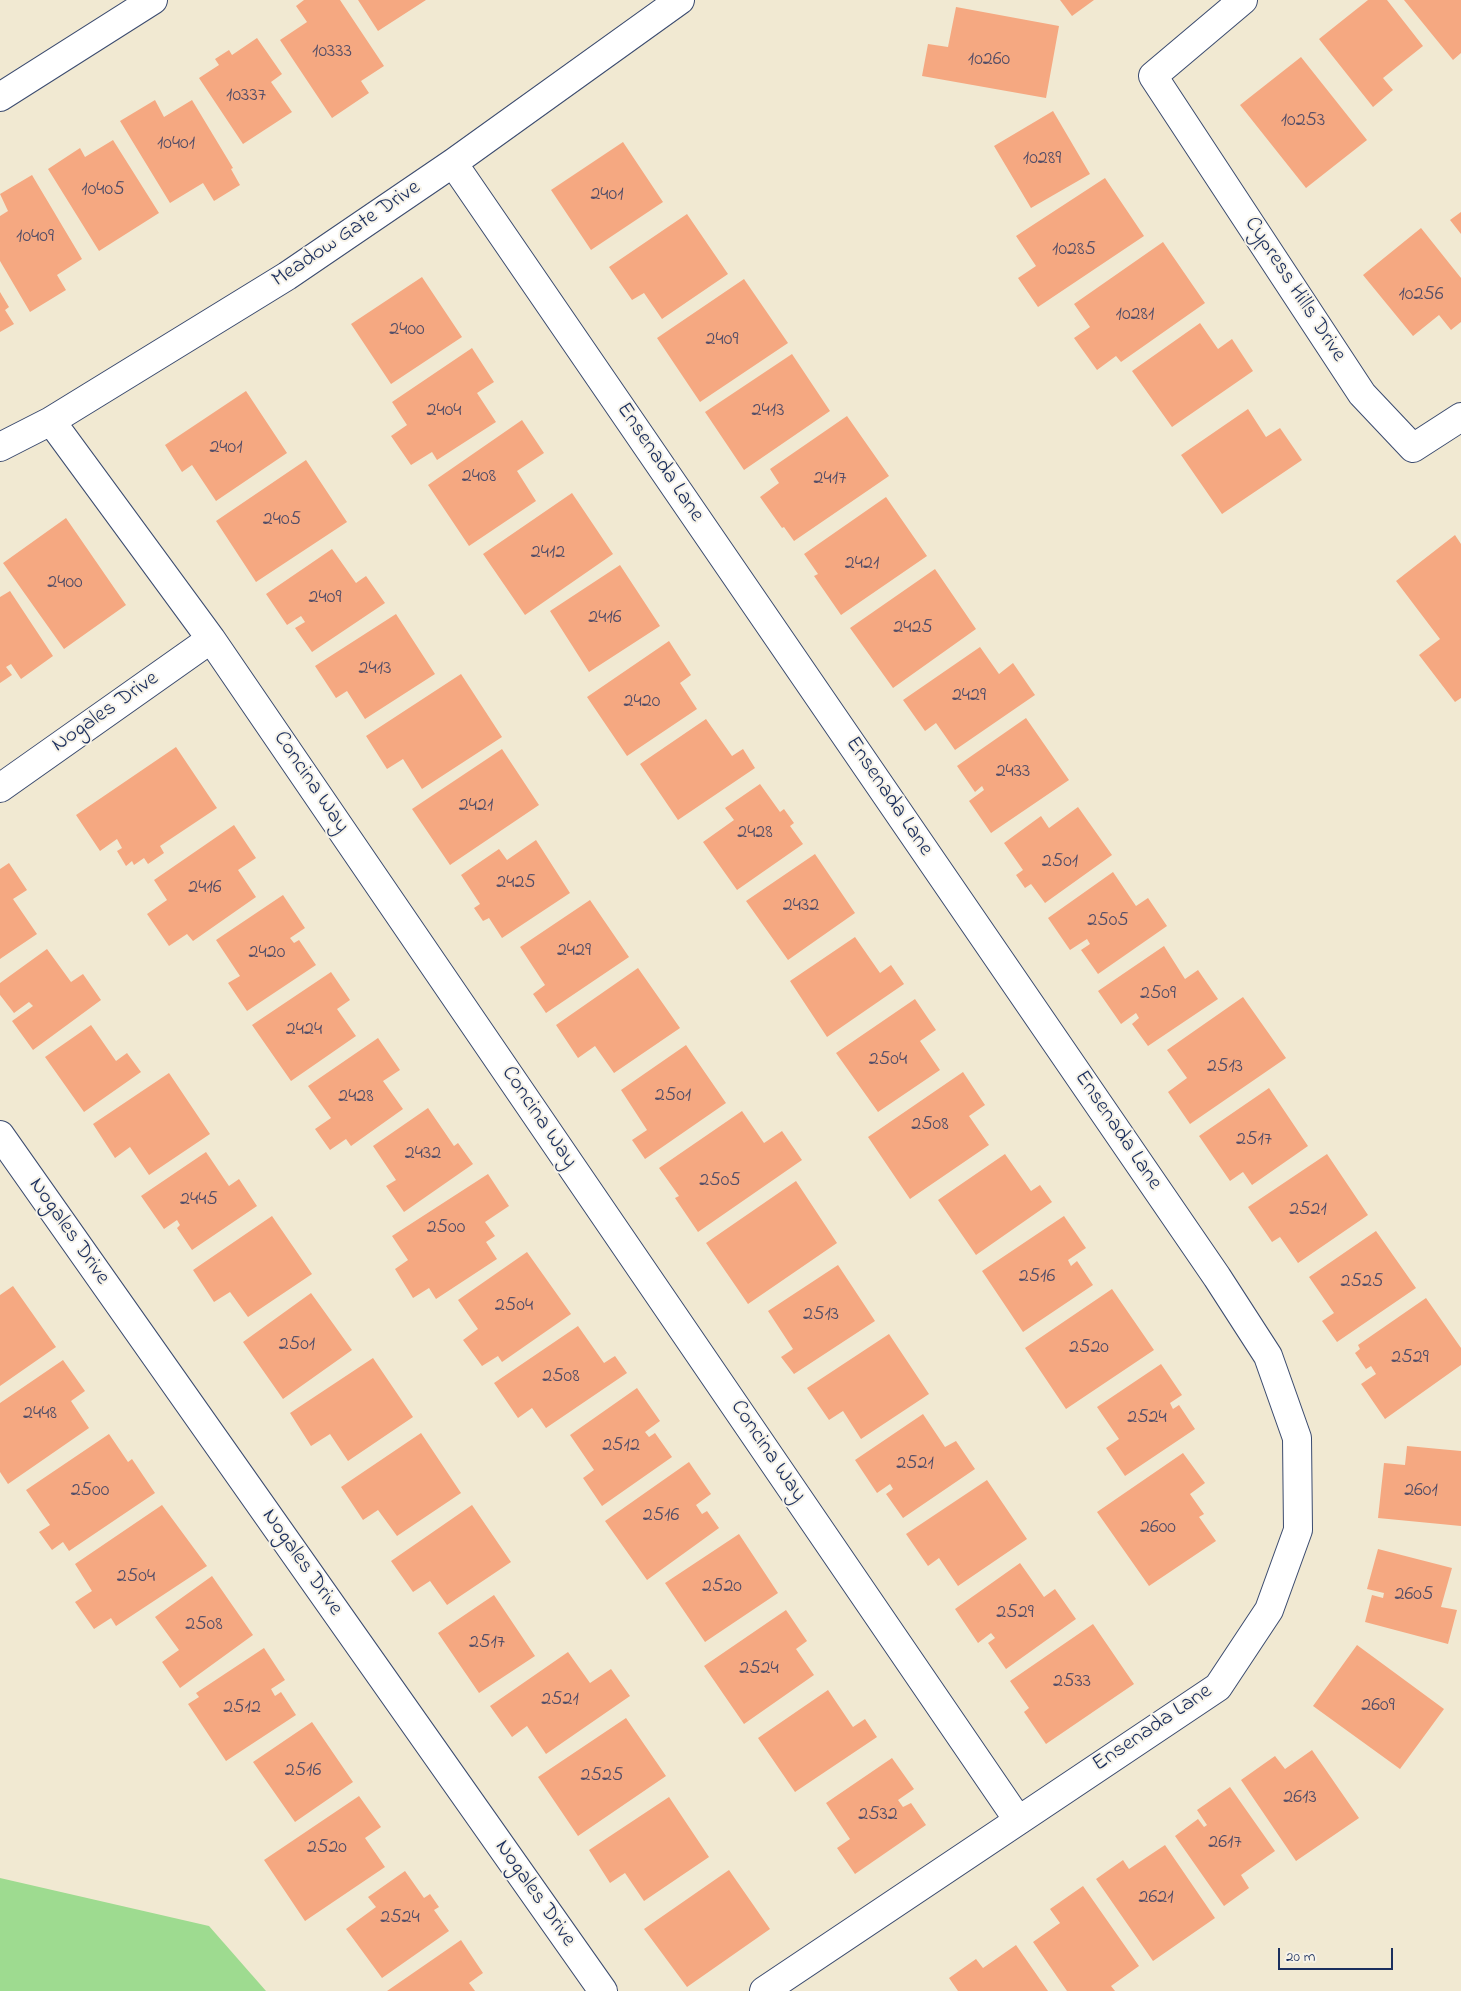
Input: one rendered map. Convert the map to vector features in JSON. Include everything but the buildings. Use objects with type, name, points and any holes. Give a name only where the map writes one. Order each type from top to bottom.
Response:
[{"type":"street","name":"Meadow Gate Drive","points":[[0,447],[51,421],[287,276],[453,163],[680,0]]},
{"type":"street","name":"Cypress Hills Drive","points":[[1243,0],[1153,76],[1362,394],[1413,448],[1461,417]]},
{"type":"street","points":[[0,97],[143,2]]},
{"type":"street","name":"Ensenada Lane","points":[[453,163],[1217,1277],[1268,1356],[1297,1438],[1298,1530],[1269,1610],[1218,1687],[764,1991]]},
{"type":"street","name":"Concina Way","points":[[51,421],[211,639],[1018,1820]]},
{"type":"street","name":"Nogales Drive","points":[[0,788],[211,639]]},
{"type":"street","name":"Nogales Drive","points":[[0,1135],[602,1991]]},
{"type":"green space","points":[[0,1878],[209,1926],[266,1991],[0,1991]]}]
